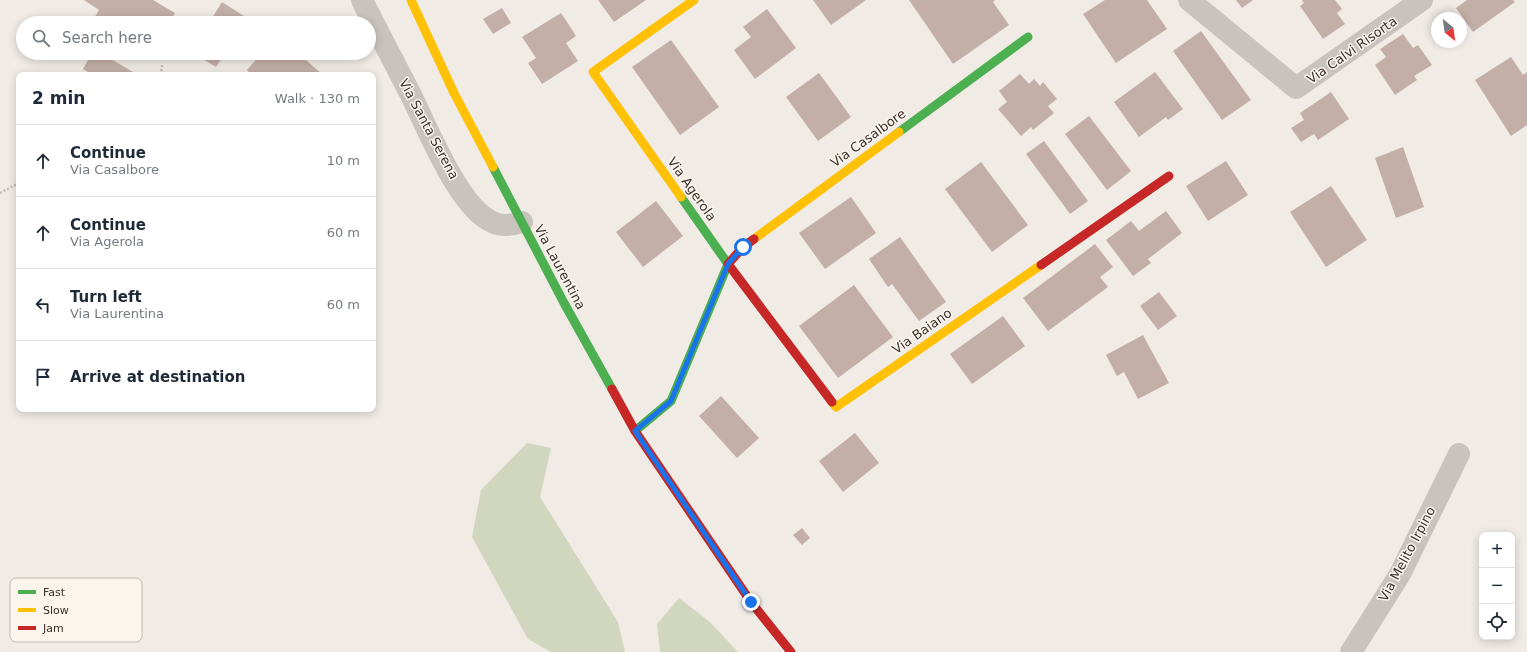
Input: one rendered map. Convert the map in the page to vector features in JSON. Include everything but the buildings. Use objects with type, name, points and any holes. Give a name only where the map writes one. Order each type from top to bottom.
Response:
[{"type":"street","name":"Via Santa Serena","points":[[362,0],[370,16]]},
{"type":"street","name":"Via Laurentina","points":[[411,0],[454,93],[564,303],[635,431],[751,602],[791,652]]},
{"type":"street","name":"Via Agerola","points":[[694,0],[593,72],[728,264]]},
{"type":"street","name":"Via Calvi Risorta","points":[[1189,0],[1296,88],[1422,0]]},
{"type":"street","name":"Via Santa Serena","points":[[376,28],[431,136],[467,198],[482,215],[494,223],[510,226],[522,222]]},
{"type":"street","name":"Via Casalbore","points":[[728,264],[743,247],[1028,37]]},
{"type":"street","name":"Via Baiano","points":[[728,264],[836,407],[1169,176]]},
{"type":"street","points":[[635,431],[671,401],[728,264]]},
{"type":"street","name":"Via Melito Irpino","points":[[1351,652],[1400,574],[1459,454]]},
{"type":"path","points":[[161,72],[162,65]]},
{"type":"path","points":[[0,193],[16,185]]},
{"type":"green space","points":[[527,443],[551,448],[540,497],[618,622],[625,652],[551,652],[528,639],[472,537],[481,490]]},
{"type":"green space","points":[[679,598],[710,622],[738,652],[660,652],[657,624]]},
{"type":"traffic: fast","points":[[899,132],[1028,37]]},
{"type":"traffic: fast","points":[[493,167],[564,303],[612,389]]},
{"type":"traffic: fast","points":[[635,431],[671,401],[728,264],[681,197]]},
{"type":"traffic: slow","points":[[411,0],[454,93],[493,167]]},
{"type":"traffic: slow","points":[[681,197],[593,72],[694,0]]},
{"type":"traffic: slow","points":[[754,239],[899,132]]},
{"type":"traffic: slow","points":[[832,402],[836,407],[1041,265]]},
{"type":"traffic: jam","points":[[1041,265],[1169,176]]},
{"type":"traffic: jam","points":[[754,239],[743,247],[728,264],[832,402]]},
{"type":"traffic: jam","points":[[612,389],[635,431],[751,602],[791,652]]},
{"type":"route","points":[[743,247],[728,264],[671,401],[635,431],[751,602]]}]
